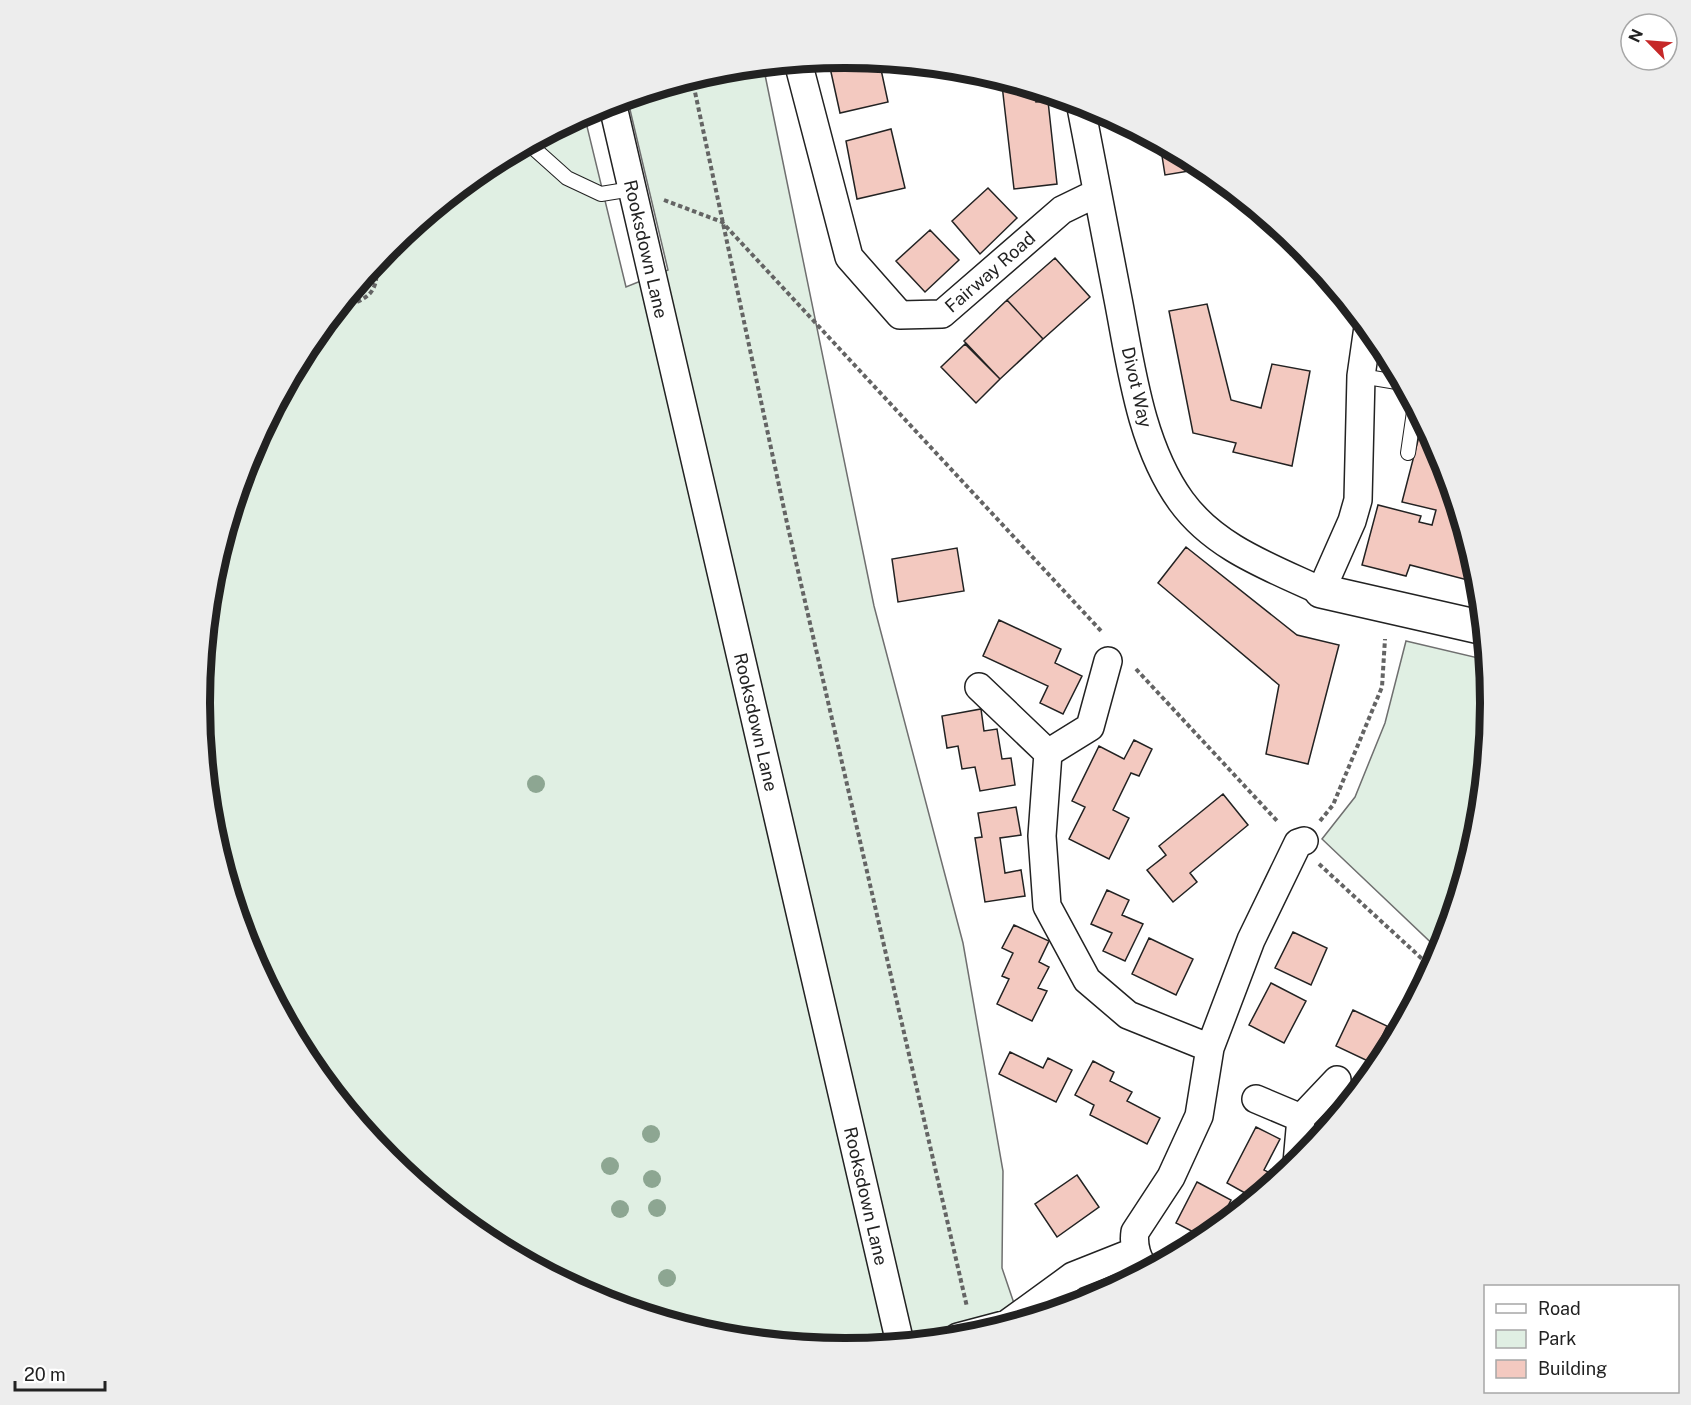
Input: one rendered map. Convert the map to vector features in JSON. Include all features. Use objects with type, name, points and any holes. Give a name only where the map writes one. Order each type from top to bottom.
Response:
[{"type":"street","name":"Fairway Road","points":[[800,69],[849,256],[900,315],[942,314],[1062,210],[1097,193]]},
{"type":"street","name":"Rooksdown Lane","points":[[614,111],[898,1335]]},
{"type":"street","name":"Divot Way","points":[[1082,113],[1136,384],[1150,439],[1166,477],[1182,502],[1225,544],[1253,560],[1321,591]]},
{"type":"street","points":[[1366,340],[1361,376],[1358,500],[1352,521],[1321,591],[1476,626]]},
{"type":"street","points":[[1048,753],[1090,728],[1117,656]]},
{"type":"street","points":[[979,687],[1048,753]]},
{"type":"street","points":[[1048,753],[1042,836],[1047,906],[1087,980],[1128,1015],[1210,1048]]},
{"type":"street","points":[[1022,1312],[1073,1276],[1142,1260],[1133,1242],[1135,1232],[1171,1177],[1199,1116],[1210,1048],[1251,940],[1298,843],[1302,844]]},
{"type":"street","points":[[1298,1148],[1301,1118],[1337,1080]]},
{"type":"street","points":[[1256,1099],[1301,1118]]},
{"type":"lane","points":[[534,150],[567,178],[601,194],[632,189]]},
{"type":"lane","points":[[1361,376],[1393,381]]},
{"type":"lane","points":[[1408,453],[1413,418]]},
{"type":"path","points":[[694,86],[786,523],[964,1326]]},
{"type":"path","points":[[632,189],[722,222],[1117,656],[1302,844],[1425,961]]},
{"type":"path","points":[[351,304],[369,298],[374,289],[375,276]]},
{"type":"path","points":[[1302,844],[1333,805],[1383,687],[1385,635]]},
{"type":"green space","points":[[765,73],[874,606],[963,943],[1003,1171],[1002,1268],[1018,1314],[928,1332],[846,1338],[804,1336],[763,1332],[681,1316],[641,1304],[565,1272],[528,1252],[459,1206],[396,1152],[368,1121],[342,1089],[296,1020],[276,983],[244,907],[223,826],[212,744],[210,702],[216,620],[232,538],[244,498],[276,422],[318,350],[368,284],[396,253],[427,225],[493,175],[528,153],[586,123],[626,287],[668,270],[629,106],[681,89]]},
{"type":"green space","points":[[1406,641],[1479,658],[1479,744],[1475,785],[1459,867],[1433,944],[1322,839],[1355,797],[1385,723]]},
{"type":"building","points":[[830,68],[881,69],[888,102],[840,113]]},
{"type":"building","points":[[1002,87],[1036,97],[1036,102],[1048,101],[1057,184],[1014,189]]},
{"type":"building","points":[[891,129],[905,188],[857,199],[846,141]]},
{"type":"building","points":[[1161,152],[1191,171],[1165,175]]},
{"type":"building","points":[[988,188],[1017,218],[980,254],[952,221]]},
{"type":"building","points":[[930,230],[959,260],[925,292],[896,261]]},
{"type":"building","points":[[1055,258],[1090,297],[1043,339],[1007,300]]},
{"type":"building","points":[[1007,300],[1043,339],[1000,379],[964,341]]},
{"type":"building","points":[[1207,304],[1231,400],[1261,408],[1272,364],[1310,371],[1292,466],[1233,452],[1236,443],[1193,433],[1169,311]]},
{"type":"building","points":[[965,344],[1000,379],[976,403],[941,367]]},
{"type":"building","points":[[1420,433],[1447,498],[1468,580],[1410,565],[1406,576],[1362,565],[1378,505],[1421,516],[1419,522],[1432,525],[1436,510],[1402,502]]},
{"type":"building","points":[[1186,547],[1297,635],[1339,645],[1308,764],[1266,754],[1279,685],[1158,583]]},
{"type":"building","points":[[957,548],[964,591],[898,602],[892,559]]},
{"type":"building","points":[[999,620],[1061,649],[1055,663],[1082,676],[1063,714],[1040,703],[1048,686],[983,656]]},
{"type":"building","points":[[981,709],[984,731],[997,729],[1002,759],[1011,758],[1015,785],[980,791],[975,767],[962,769],[958,746],[947,748],[942,716]]},
{"type":"building","points":[[1134,740],[1152,749],[1139,776],[1131,773],[1113,810],[1129,818],[1109,859],[1069,839],[1085,807],[1072,801],[1099,746],[1124,759]]},
{"type":"building","points":[[1223,794],[1248,825],[1190,873],[1197,882],[1173,902],[1147,870],[1166,855],[1159,846]]},
{"type":"building","points":[[1016,807],[1021,835],[1000,838],[1005,873],[1021,870],[1025,896],[985,902],[975,838],[982,837],[978,813]]},
{"type":"building","points":[[1107,890],[1129,900],[1122,915],[1143,924],[1125,961],[1103,951],[1112,933],[1091,924]]},
{"type":"building","points":[[1014,925],[1049,941],[1039,962],[1049,967],[1038,988],[1047,991],[1032,1021],[997,1004],[1009,979],[1002,976],[1013,953],[1002,948]]},
{"type":"building","points":[[1293,932],[1327,948],[1311,985],[1275,968]]},
{"type":"building","points":[[1149,938],[1193,959],[1176,995],[1132,974]]},
{"type":"building","points":[[1271,983],[1306,1001],[1284,1043],[1249,1025]]},
{"type":"building","points":[[1353,1010],[1387,1026],[1369,1061],[1336,1046]]},
{"type":"building","points":[[1010,1052],[1043,1068],[1048,1058],[1072,1070],[1056,1102],[999,1074]]},
{"type":"building","points":[[1093,1061],[1114,1072],[1110,1081],[1132,1092],[1127,1101],[1160,1118],[1147,1144],[1090,1115],[1094,1105],[1075,1095]]},
{"type":"building","points":[[1256,1127],[1280,1139],[1264,1170],[1271,1174],[1264,1180],[1247,1194],[1227,1183]]},
{"type":"building","points":[[1077,1175],[1099,1207],[1057,1237],[1035,1204]]},
{"type":"building","points":[[1197,1182],[1231,1200],[1226,1211],[1194,1232],[1176,1223]]}]
